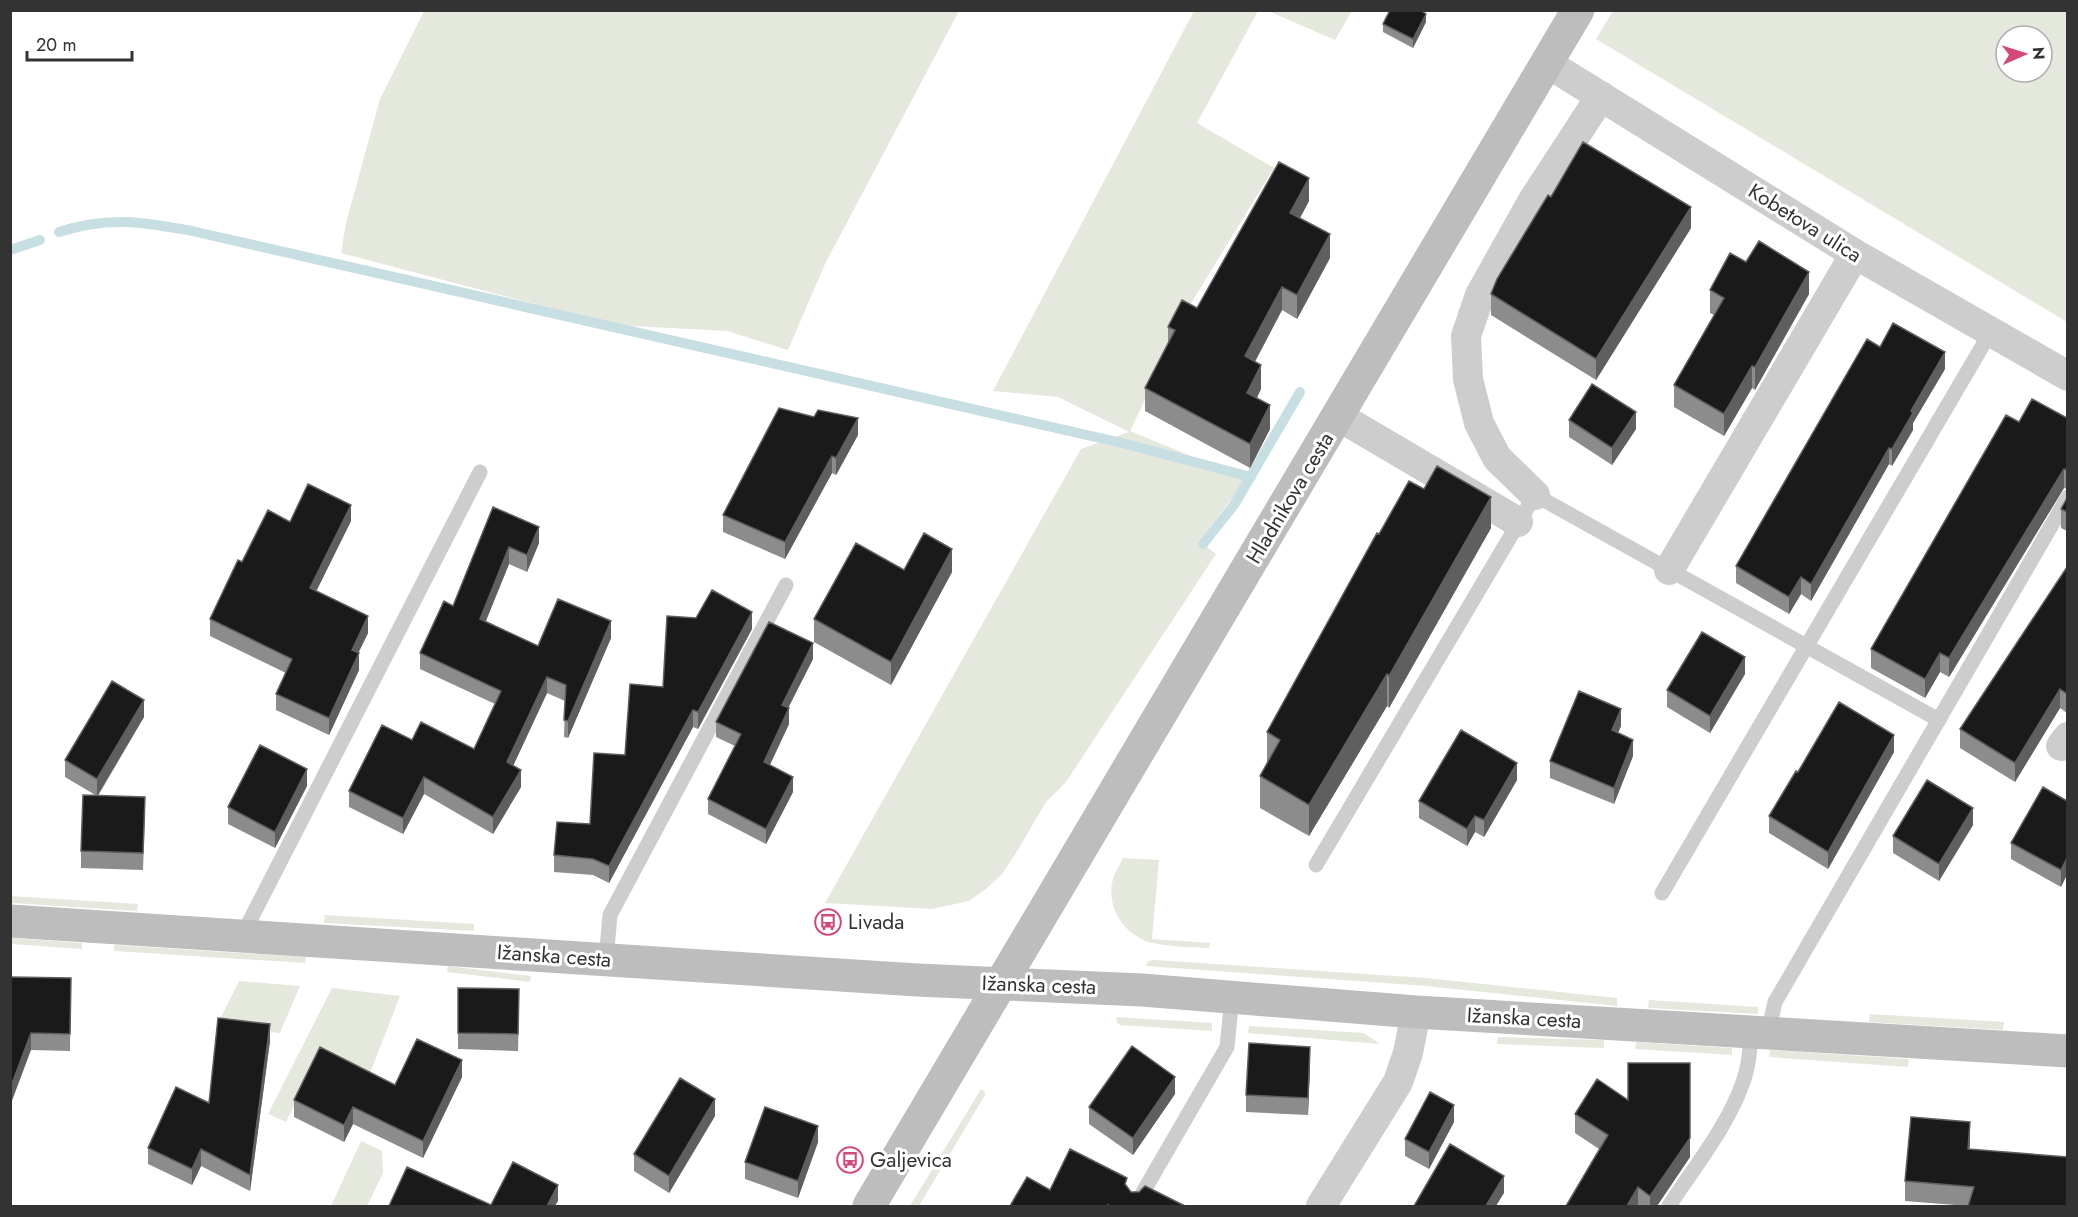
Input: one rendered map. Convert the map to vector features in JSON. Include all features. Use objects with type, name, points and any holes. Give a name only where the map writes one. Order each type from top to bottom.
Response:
[{"type":"main road","name":"Hladnikova cesta","points":[[869,1206],[1578,10]]},
{"type":"main road","name":"Ižanska cesta","points":[[10,921],[606,960],[1001,984],[1109,988],[1416,1012],[2067,1051]]},
{"type":"street","name":"Kobetova ulica","points":[[1547,63],[1855,254],[2067,376]]},
{"type":"street","points":[[1535,495],[1497,458],[1479,423],[1468,379],[1466,336],[1480,295],[1532,202],[1601,96]]},
{"type":"street","points":[[1669,570],[1855,254]]},
{"type":"street","points":[[1338,416],[1518,522]]},
{"type":"street","points":[[1321,1206],[1398,1082],[1408,1053],[1416,1012]]},
{"type":"lane","points":[[1662,893],[1804,645],[1990,333]]},
{"type":"lane","points":[[242,936],[480,472]]},
{"type":"lane","points":[[1316,864],[1535,495],[1939,720]]},
{"type":"lane","points":[[1669,1206],[1728,1114],[1743,1084],[1760,1032],[1775,1002],[2067,497]]},
{"type":"lane","points":[[606,960],[610,915],[786,585]]},
{"type":"lane","points":[[1134,1206],[1227,1047],[1232,997]]},
{"type":"shaded area","points":[[424,10],[959,11],[825,264],[788,350],[727,331],[615,325],[341,253],[346,223],[380,99]]},
{"type":"shaded area","points":[[1194,11],[1258,11],[1197,123],[1274,168],[1193,300],[1130,431],[1247,479],[1199,541],[1216,554],[1066,782],[1046,802],[1002,874],[986,889],[969,901],[932,909],[825,903],[1081,449],[1129,432],[1058,397],[993,391]]},
{"type":"shaded area","points":[[1268,11],[1352,11],[1335,40]]},
{"type":"shaded area","points":[[1613,11],[2067,11],[2067,322],[1596,39]]},
{"type":"shaded area","points":[[1123,858],[1159,860],[1152,939],[1210,943],[1209,948],[1153,943],[1134,935],[1126,928],[1115,910],[1111,890],[1114,876]]},
{"type":"shaded area","points":[[10,896],[138,904],[137,911],[11,903]]},
{"type":"shaded area","points":[[325,915],[474,924],[474,931],[324,923]]},
{"type":"shaded area","points":[[11,938],[82,943],[82,949],[11,944]]},
{"type":"shaded area","points":[[114,945],[306,957],[305,963],[114,951]]},
{"type":"shaded area","points":[[1148,961],[1426,978],[1617,998],[1617,1006],[1426,986],[1146,966]]},
{"type":"shaded area","points":[[448,966],[531,976],[530,982],[447,972]]},
{"type":"shaded area","points":[[239,981],[300,986],[280,1033],[216,1027]]},
{"type":"shaded area","points":[[332,988],[400,996],[367,1081],[317,1059],[286,1122],[268,1114]]},
{"type":"shaded area","points":[[1649,1000],[1758,1007],[1758,1014],[1648,1008]]},
{"type":"shaded area","points":[[1870,1014],[2004,1022],[2003,1030],[1869,1022]]},
{"type":"shaded area","points":[[1116,1017],[1212,1023],[1212,1031],[1120,1025]]},
{"type":"shaded area","points":[[1249,1026],[1364,1033],[1380,1044],[1248,1033]]},
{"type":"shaded area","points":[[1498,1037],[1604,1040],[1604,1048],[1497,1044]]},
{"type":"shaded area","points":[[1636,1042],[1732,1048],[1732,1055],[1635,1049]]},
{"type":"shaded area","points":[[1770,1050],[1909,1059],[1908,1067],[1769,1057]]},
{"type":"shaded area","points":[[981,1089],[985,1095],[919,1206],[910,1206]]},
{"type":"shaded area","points":[[361,1141],[382,1151],[383,1173],[367,1206],[331,1206]]},
{"type":"building","points":[[1390,10],[1420,10],[1426,14],[1413,39],[1383,24]]},
{"type":"building","points":[[1583,142],[1691,207],[1596,359],[1491,294],[1497,279],[1548,195],[1551,197]]},
{"type":"building","points":[[1279,162],[1309,178],[1290,213],[1330,234],[1297,295],[1282,287],[1245,356],[1261,365],[1247,393],[1270,405],[1250,444],[1145,388],[1175,330],[1168,327],[1182,300],[1197,308]]},
{"type":"building","points":[[1759,241],[1809,272],[1755,367],[1752,366],[1724,414],[1674,385],[1724,298],[1710,290],[1730,253],[1746,262]]},
{"type":"building","points":[[1893,323],[1945,352],[1911,411],[1913,413],[1892,449],[1889,448],[1811,584],[1801,577],[1789,597],[1736,566],[1867,339],[1880,347]]},
{"type":"building","points":[[1592,384],[1636,412],[1612,448],[1569,420]]},
{"type":"building","points":[[2032,399],[2067,418],[2067,470],[2064,469],[1949,658],[1940,653],[1925,679],[1871,649],[2006,415],[2019,422]]},
{"type":"building","points":[[779,408],[814,417],[818,410],[858,418],[836,458],[832,456],[785,542],[723,515]]},
{"type":"building","points":[[1437,466],[1491,497],[1389,676],[1387,674],[1309,805],[1260,776],[1280,740],[1267,732],[1377,533],[1379,534],[1409,481],[1424,489]]},
{"type":"building","points":[[308,484],[351,505],[310,588],[368,616],[352,650],[359,653],[329,718],[276,694],[292,659],[210,619],[238,560],[242,562],[268,510],[290,522]]},
{"type":"building","points":[[2067,498],[2067,512],[2061,509]]},
{"type":"building","points":[[493,507],[539,527],[527,555],[509,547],[480,619],[538,646],[558,599],[611,621],[568,721],[564,720],[566,685],[547,677],[507,762],[521,770],[493,817],[424,777],[403,818],[349,791],[382,725],[412,740],[421,722],[474,749],[501,691],[420,653],[444,601],[453,606]]},
{"type":"building","points":[[924,533],[952,549],[891,662],[814,619],[856,543],[904,570]]},
{"type":"building","points":[[2067,567],[2067,694],[2060,689],[2015,763],[1960,729]]},
{"type":"building","points":[[712,590],[752,612],[698,712],[693,710],[609,866],[593,859],[554,855],[557,822],[590,824],[594,753],[625,755],[630,684],[663,687],[667,616],[696,618]]},
{"type":"building","points":[[769,622],[813,643],[782,705],[789,708],[764,762],[793,777],[766,829],[708,799],[741,734],[716,722]]},
{"type":"building","points":[[1702,632],[1745,657],[1710,716],[1667,690]]},
{"type":"building","points":[[112,681],[144,700],[97,779],[65,760]]},
{"type":"building","points":[[1579,691],[1621,709],[1612,730],[1633,740],[1614,788],[1550,761]]},
{"type":"building","points":[[1839,702],[1894,735],[1828,852],[1769,816]]},
{"type":"building","points":[[1461,730],[1517,763],[1484,820],[1475,816],[1467,829],[1419,801]]},
{"type":"building","points":[[260,745],[307,769],[275,832],[228,807]]},
{"type":"building","points":[[1927,780],[1973,808],[1939,864],[1893,836]]},
{"type":"building","points":[[2043,787],[2067,801],[2067,858],[2061,870],[2011,843]]},
{"type":"building","points":[[83,795],[145,797],[143,853],[81,851]]},
{"type":"building","points":[[10,977],[71,978],[70,1034],[31,1033],[10,1089]]},
{"type":"building","points":[[458,988],[519,989],[518,1034],[458,1033]]},
{"type":"building","points":[[218,1018],[270,1024],[250,1175],[201,1149],[192,1169],[148,1148],[176,1087],[209,1103]]},
{"type":"building","points":[[417,1039],[462,1060],[423,1141],[353,1107],[344,1125],[294,1100],[320,1047],[395,1085]]},
{"type":"building","points":[[1249,1043],[1310,1047],[1308,1098],[1246,1095]]},
{"type":"building","points":[[1132,1046],[1175,1077],[1133,1138],[1089,1107]]},
{"type":"building","points":[[1628,1063],[1690,1063],[1690,1138],[1650,1196],[1638,1187],[1627,1206],[1566,1206],[1608,1135],[1575,1114],[1597,1079],[1628,1100]]},
{"type":"building","points":[[680,1078],[715,1099],[669,1176],[634,1154]]},
{"type":"building","points":[[1430,1092],[1454,1105],[1429,1152],[1405,1139]]},
{"type":"building","points":[[765,1107],[818,1126],[798,1181],[745,1162]]},
{"type":"building","points":[[1911,1117],[1970,1122],[1968,1149],[2067,1157],[2067,1206],[1968,1206],[1974,1187],[1905,1181]]},
{"type":"building","points":[[1450,1144],[1504,1176],[1486,1206],[1414,1206]]},
{"type":"building","points":[[1070,1149],[1127,1178],[1125,1184],[1131,1192],[1139,1192],[1145,1186],[1185,1206],[1010,1206],[1027,1177],[1050,1190]]},
{"type":"building","points":[[513,1162],[558,1185],[547,1206],[389,1206],[407,1167],[491,1205]]},
{"type":"waterway","points":[[59,232],[110,222],[141,223],[192,231],[1122,443],[1251,477]]},
{"type":"waterway","points":[[10,250],[40,240]]},
{"type":"waterway","points":[[1203,544],[1234,505],[1300,392]]},
{"type":"place","name":"Livada","points":[[828,922]]},
{"type":"place","name":"Galjevica","points":[[850,1160]]}]
